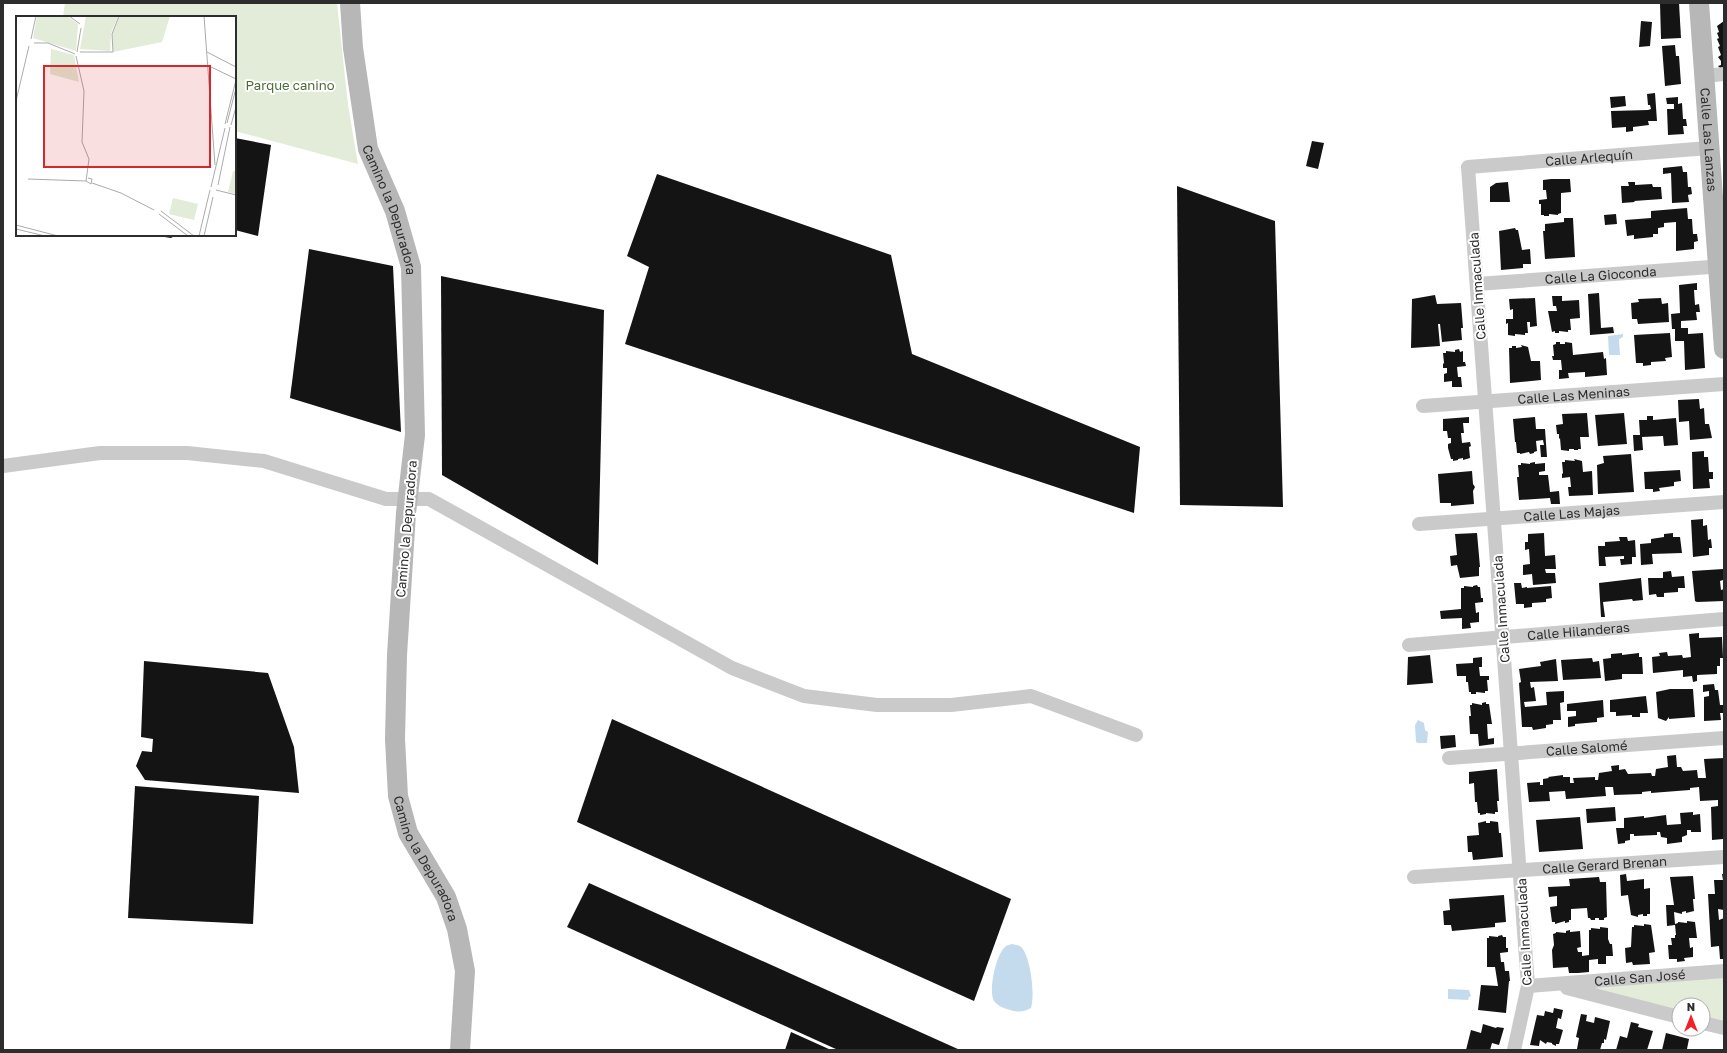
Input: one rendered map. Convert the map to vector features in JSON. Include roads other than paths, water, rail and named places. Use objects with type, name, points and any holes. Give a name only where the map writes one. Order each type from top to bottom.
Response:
[{"type":"street","name":"Camino la Depuradora","points":[[350,3],[353,48],[368,149],[395,211],[411,267],[415,435],[408,500],[397,655],[395,739],[398,796],[408,833],[446,897],[457,929],[465,971],[460,1050]]},
{"type":"street","name":"Calle Las Lanzas","points":[[1699,3],[1709,148],[1721,266],[1724,349]]},
{"type":"street","points":[[1704,76],[1724,74]]},
{"type":"street","name":"Calle Arlequín","points":[[1468,167],[1709,148]]},
{"type":"street","name":"Calle Inmaculada","points":[[1468,167],[1504,637],[1528,986],[1514,1050]]},
{"type":"street","name":"Calle La Gioconda","points":[[1477,284],[1721,266]]},
{"type":"street","name":"Calle Las Meninas","points":[[1423,406],[1486,400],[1724,384]]},
{"type":"street","points":[[3,466],[100,453],[187,453],[264,461],[386,499],[429,500],[732,668],[804,696],[877,705],[951,705],[1030,696],[1136,735]]},
{"type":"street","name":"Calle Las Majas","points":[[1419,524],[1724,502]]},
{"type":"street","name":"Calle Hilanderas","points":[[1409,645],[1724,619]]},
{"type":"street","name":"Calle Salomé","points":[[1449,758],[1724,738]]},
{"type":"street","name":"Calle Gerard Brenan","points":[[1414,877],[1724,857]]},
{"type":"street","name":"Calle San José","points":[[1528,986],[1724,971]]},
{"type":"street","name":"Calle San José","points":[[1555,985],[1671,1015]]},
{"type":"street","points":[[1711,1025],[1724,1028]]},
{"type":"water","points":[[1623,334],[1623,337],[1619,339],[1620,355],[1609,355],[1608,336]]},
{"type":"water","points":[[1418,720],[1424,723],[1425,730],[1428,732],[1427,743],[1416,742],[1415,725]]},
{"type":"water","points":[[1012,944],[1023,949],[1032,978],[1033,995],[1031,1008],[1019,1012],[1005,1009],[998,1005],[992,996],[992,982],[998,958],[1005,947]]},
{"type":"water","points":[[1448,989],[1469,990],[1471,996],[1468,1000],[1448,999]]},
{"type":"park label","name":"Parque canino","points":[[290,85]]}]
